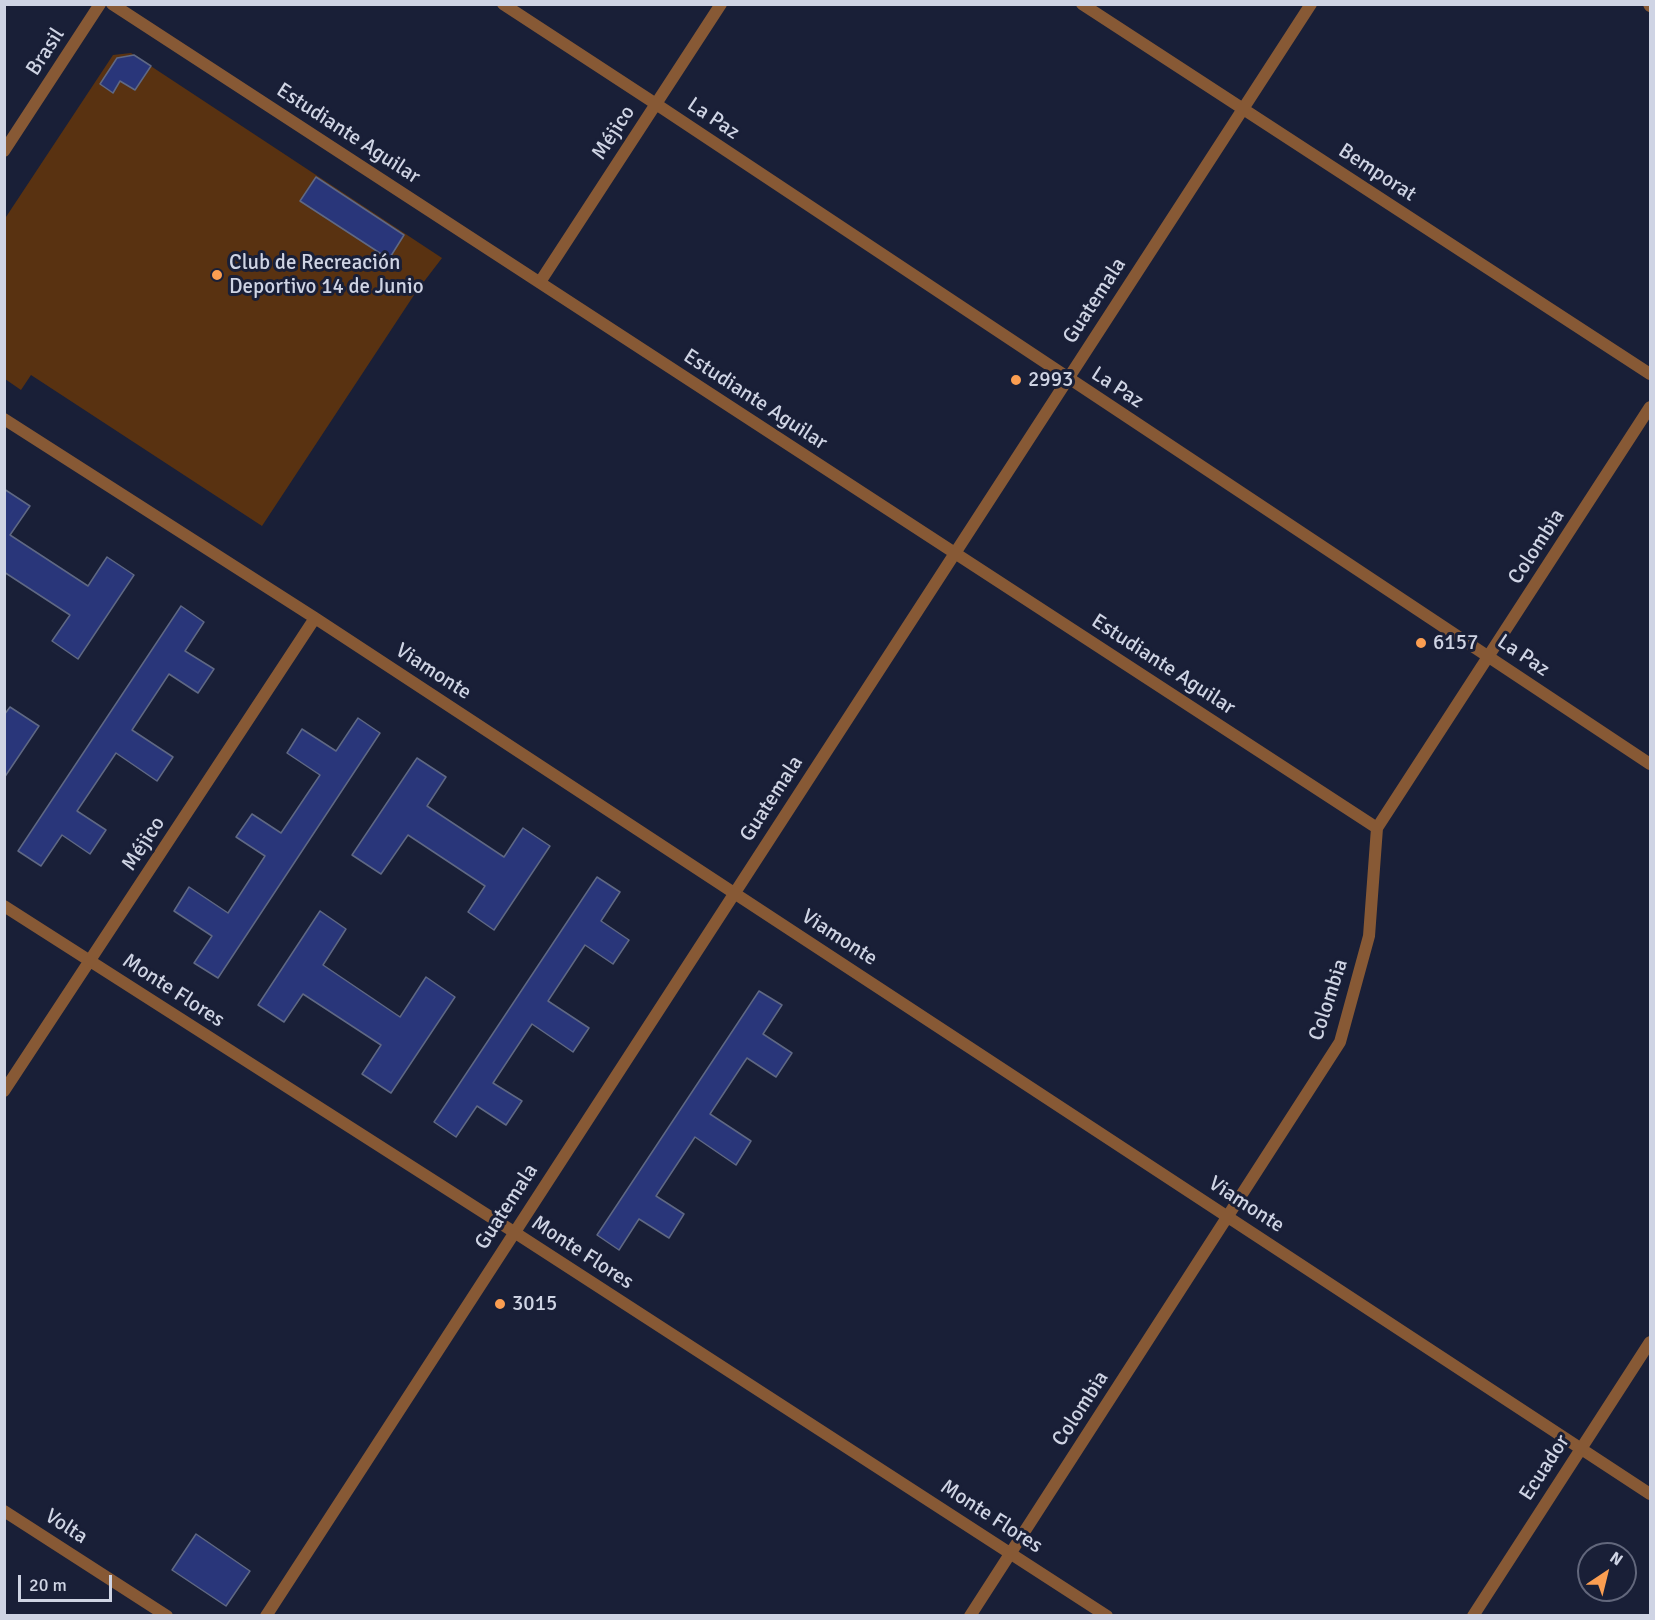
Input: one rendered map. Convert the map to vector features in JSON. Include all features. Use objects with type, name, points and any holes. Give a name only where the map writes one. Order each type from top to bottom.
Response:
[{"type":"street","name":"Brasil","points":[[4,151],[100,4]]},
{"type":"street","name":"Estudiante Aguilar","points":[[112,4],[1377,828]]},
{"type":"street","name":"La Paz","points":[[503,4],[1650,764]]},
{"type":"street","name":"Méjico","points":[[540,282],[721,4]]},
{"type":"street","name":"Bemporat","points":[[1082,4],[1650,374]]},
{"type":"street","name":"Guatemala","points":[[266,1616],[1311,4]]},
{"type":"street","name":"Colombia","points":[[970,1616],[1340,1042],[1370,936],[1377,828],[1650,407]]},
{"type":"street","name":"Viamonte","points":[[4,419],[315,618],[1650,1494]]},
{"type":"street","name":"Méjico","points":[[4,1091],[91,962],[315,618]]},
{"type":"street","name":"Monte Flores","points":[[4,906],[514,1232],[1107,1616]]},
{"type":"street","name":"Ecuador","points":[[1473,1616],[1650,1342]]},
{"type":"street","name":"Volta","points":[[4,1511],[167,1616]]},
{"type":"shaded area","name":"Club de Recreación Deportivo 14 de Junio","points":[[131,53],[442,258],[416,292],[262,526],[31,375],[21,390],[5,379],[4,220],[113,55]]},
{"type":"building","points":[[134,55],[151,66],[135,90],[120,81],[113,93],[100,84],[117,58]]},
{"type":"building","points":[[316,177],[404,235],[389,259],[300,201]]},
{"type":"building","points":[[4,489],[30,506],[10,535],[88,586],[107,557],[134,575],[78,659],[52,641],[70,615],[4,572]]},
{"type":"building","points":[[181,606],[204,622],[185,651],[214,669],[198,693],[169,674],[132,730],[173,757],[157,781],[116,753],[77,811],[106,830],[90,854],[62,835],[41,866],[18,851]]},
{"type":"building","points":[[10,707],[39,726],[4,778],[4,715]]},
{"type":"building","points":[[358,718],[380,733],[218,978],[194,963],[212,936],[174,911],[189,887],[228,913],[265,856],[236,837],[252,814],[281,833],[320,775],[287,753],[302,729],[336,751]]},
{"type":"building","points":[[417,758],[446,777],[427,806],[504,857],[523,828],[550,846],[494,930],[468,912],[485,886],[408,835],[381,874],[352,855]]},
{"type":"building","points":[[597,877],[620,892],[601,921],[629,940],[613,964],[585,945],[548,1001],[589,1028],[573,1052],[532,1024],[493,1083],[522,1101],[506,1125],[477,1106],[456,1137],[434,1122]]},
{"type":"building","points":[[320,911],[346,929],[323,965],[400,1017],[426,977],[455,997],[391,1093],[362,1074],[381,1045],[303,994],[284,1022],[258,1005]]},
{"type":"building","points":[[759,991],[782,1005],[763,1034],[792,1053],[776,1077],[747,1058],[710,1114],[751,1141],[736,1165],[695,1137],[656,1196],[684,1214],[669,1238],[639,1219],[619,1250],[597,1235]]},
{"type":"building","points":[[196,1534],[250,1571],[226,1606],[172,1570]]},
{"type":"place","name":"Club de Recreación Deportivo 14 de Junio","points":[[217,275]]},
{"type":"place","name":"2993","points":[[1016,380]]},
{"type":"place","name":"6157","points":[[1421,643]]},
{"type":"place","name":"3015","points":[[500,1304]]}]
